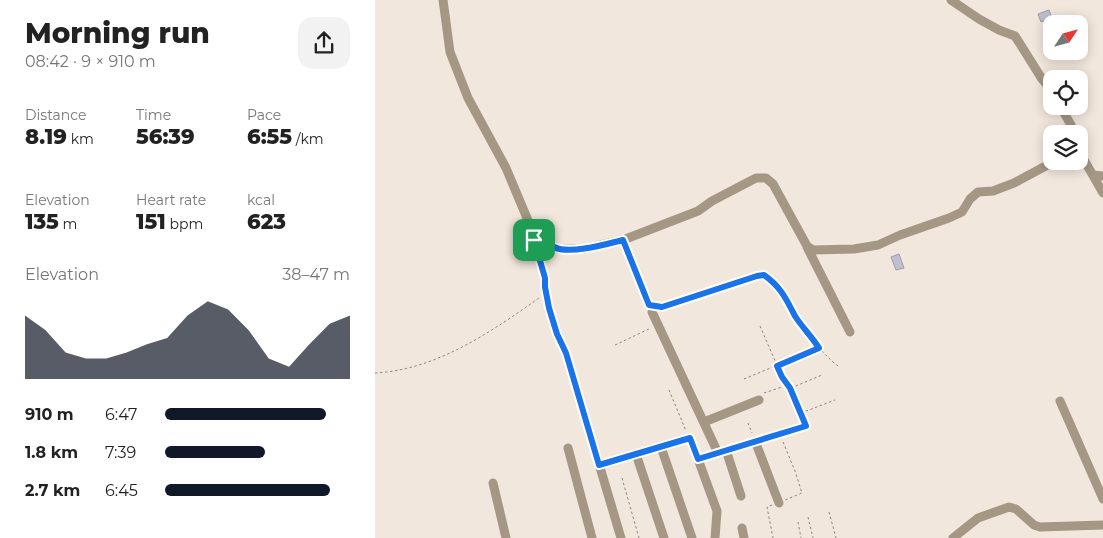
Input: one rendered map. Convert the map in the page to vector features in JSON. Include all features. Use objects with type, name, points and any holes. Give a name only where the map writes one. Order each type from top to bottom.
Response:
[{"type":"street","points":[[443,0],[450,52],[477,117],[506,168],[534,240],[545,278],[549,308],[557,334],[566,353],[621,538]]},
{"type":"street","points":[[951,0],[979,19],[1015,36],[1043,81]]},
{"type":"street","points":[[1088,166],[1103,193]]},
{"type":"street","points":[[807,246],[813,250],[854,249],[878,245],[962,212],[970,199],[978,192],[993,191],[1014,183],[1043,167]]},
{"type":"street","points":[[1093,175],[1103,176]]},
{"type":"street","points":[[534,240],[541,238],[555,248],[563,249],[583,249],[623,240],[698,211],[712,201],[756,178],[765,178],[773,184],[807,246],[850,332]]},
{"type":"street","points":[[652,312],[704,422],[722,451],[741,496]]},
{"type":"street","points":[[704,422],[759,400]]},
{"type":"street","points":[[1060,401],[1103,499]]},
{"type":"street","points":[[715,538],[717,511],[698,459],[806,426]]},
{"type":"street","points":[[599,465],[690,438]]},
{"type":"street","points":[[755,441],[779,503]]},
{"type":"street","points":[[661,447],[692,538]]},
{"type":"street","points":[[568,448],[592,538]]},
{"type":"street","points":[[636,454],[664,538]]},
{"type":"street","points":[[493,483],[506,538]]},
{"type":"street","points":[[953,538],[977,518],[1009,507],[1016,509],[1040,528],[1103,525]]},
{"type":"street","points":[[742,528],[744,538]]},
{"type":"path","points":[[623,240],[649,305],[662,307],[764,275],[783,292],[796,316],[819,348],[837,366]]},
{"type":"path","points":[[375,373],[411,368],[462,347],[489,333],[546,294]]},
{"type":"path","points":[[615,345],[658,325]]},
{"type":"path","points":[[761,326],[777,366],[790,388],[806,426]]},
{"type":"path","points":[[744,379],[819,348]]},
{"type":"path","points":[[790,388],[822,375]]},
{"type":"path","points":[[759,400],[763,394],[788,386]]},
{"type":"path","points":[[669,390],[690,438]]},
{"type":"path","points":[[801,413],[835,400]]},
{"type":"path","points":[[748,423],[755,441]]},
{"type":"path","points":[[780,435],[802,493]]},
{"type":"path","points":[[622,478],[639,538]]},
{"type":"path","points":[[829,512],[837,538]]},
{"type":"path","points":[[808,517],[813,538]]},
{"type":"path","points":[[798,522],[801,538]]},
{"type":"building","points":[[1049,10],[1051,15],[1043,15],[1043,21],[1041,22],[1038,14]]},
{"type":"building","points":[[899,254],[904,268],[896,270],[891,257]]},
{"type":"route","points":[[541,238],[555,248],[583,249],[623,240],[649,305],[654,307],[662,307],[691,299],[764,275],[783,292],[796,316],[819,348],[777,366],[790,388],[806,426],[698,459],[690,438],[599,465],[566,353],[557,334],[549,308],[545,278],[534,240],[541,238]]}]
